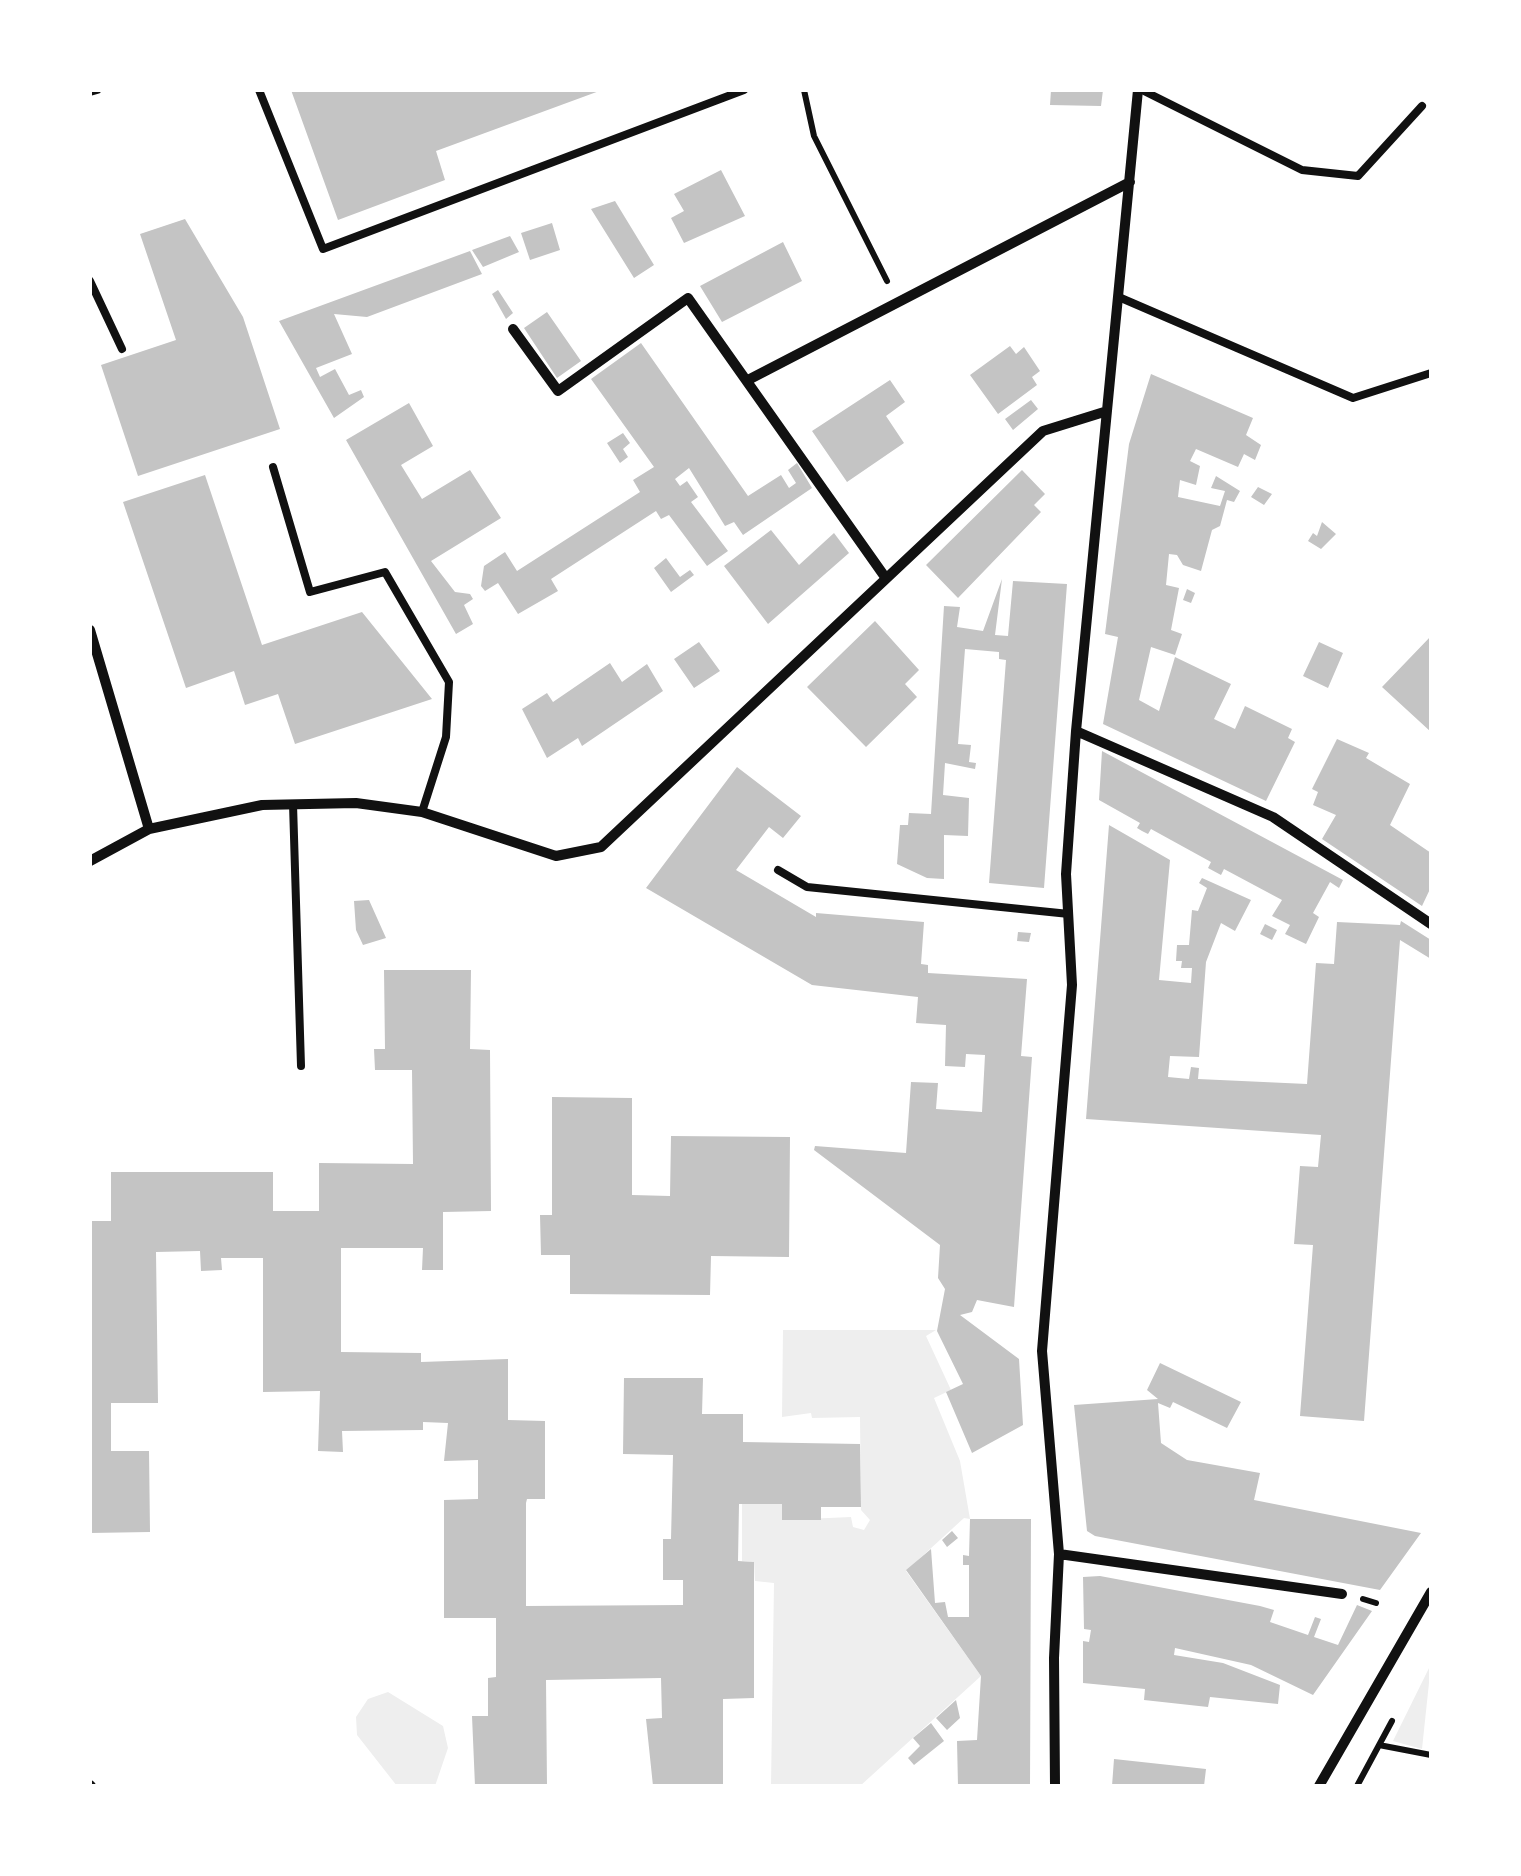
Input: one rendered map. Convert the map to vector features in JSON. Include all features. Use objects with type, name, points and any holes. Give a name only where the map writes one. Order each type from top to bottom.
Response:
[{"type":"street","points":[[1055,1786],[1059,1554],[1042,1351],[1072,985],[1066,874],[1076,730],[1104,412],[1121,298],[1140,90]]},
{"type":"street","points":[[748,380],[1130,182]]},
{"type":"street","points":[[513,329],[558,392],[688,298],[885,576]]},
{"type":"street","points":[[90,861],[149,829],[262,806],[356,802],[422,812],[556,856],[602,847],[1043,431],[1104,412]]},
{"type":"street","points":[[90,630],[149,829]]},
{"type":"street","points":[[1076,730],[1274,818],[1431,924]]},
{"type":"street","points":[[1059,1554],[1342,1594]]},
{"type":"street","points":[[1319,1786],[1431,1592]]},
{"type":"lane","points":[[260,90],[323,249],[744,90]]},
{"type":"lane","points":[[1140,90],[1302,170],[1358,176],[1422,106]]},
{"type":"lane","points":[[90,281],[122,349]]},
{"type":"lane","points":[[1121,298],[1353,398],[1431,373]]},
{"type":"lane","points":[[274,467],[310,592],[384,572],[449,682],[446,736],[422,812]]},
{"type":"lane","points":[[293,804],[301,1066]]},
{"type":"lane","points":[[778,870],[807,888],[1068,914]]},
{"type":"path","points":[[804,90],[814,136],[898,304]]},
{"type":"path","points":[[1379,1746],[1431,1756]]},
{"type":"shaded area","points":[[783,1330],[936,1330],[926,1336],[951,1390],[934,1398],[960,1461],[970,1519],[964,1518],[906,1571],[981,1676],[860,1786],[771,1786],[774,1583],[755,1581],[754,1562],[742,1561],[742,1504],[782,1504],[783,1520],[851,1517],[853,1527],[864,1530],[870,1520],[861,1510],[860,1417],[812,1418],[811,1413],[782,1417]]},
{"type":"shaded area","points":[[1431,1664],[1422,1749],[1393,1741]]},
{"type":"shaded area","points":[[388,1692],[443,1726],[448,1748],[435,1786],[397,1786],[357,1735],[356,1717],[368,1699]]},
{"type":"building","points":[[291,90],[602,90],[436,151],[445,180],[338,220]]},
{"type":"building","points":[[1051,90],[1103,90],[1101,106],[1050,105]]},
{"type":"building","points":[[721,170],[745,216],[684,243],[671,218],[684,211],[674,194]]},
{"type":"building","points":[[615,201],[654,265],[634,278],[591,209]]},
{"type":"building","points":[[185,219],[243,317],[280,429],[138,476],[101,365],[176,340],[140,234]]},
{"type":"building","points":[[552,223],[560,250],[530,260],[521,233]]},
{"type":"building","points":[[510,236],[519,252],[483,267],[472,250]]},
{"type":"building","points":[[783,242],[802,281],[722,322],[700,286]]},
{"type":"building","points":[[470,251],[482,274],[367,317],[334,314],[352,354],[316,368],[320,377],[335,369],[349,395],[361,390],[364,397],[334,418],[279,321]]},
{"type":"building","points":[[498,290],[513,313],[506,319],[492,294]]},
{"type":"building","points":[[547,312],[581,361],[557,378],[524,328]]},
{"type":"building","points":[[641,343],[748,496],[781,475],[789,488],[796,483],[788,470],[797,463],[812,488],[743,535],[734,522],[725,526],[689,468],[675,479],[680,486],[687,481],[698,497],[691,502],[728,551],[707,566],[669,515],[661,519],[656,511],[551,579],[558,591],[518,614],[498,583],[485,591],[481,586],[484,566],[505,552],[517,571],[640,492],[633,480],[654,467],[591,379]]},
{"type":"building","points":[[1010,346],[1016,354],[1024,347],[1040,371],[1032,377],[1037,385],[998,414],[970,375]]},
{"type":"building","points":[[1151,374],[1253,418],[1246,435],[1261,445],[1255,460],[1244,454],[1238,467],[1196,449],[1190,461],[1200,466],[1196,485],[1180,480],[1178,497],[1220,506],[1225,491],[1211,488],[1216,476],[1240,491],[1234,502],[1227,500],[1220,526],[1212,530],[1201,571],[1183,565],[1177,555],[1169,554],[1166,585],[1179,588],[1171,630],[1182,634],[1175,655],[1151,647],[1139,700],[1159,711],[1175,657],[1231,684],[1214,719],[1235,729],[1245,706],[1292,729],[1288,738],[1295,742],[1266,801],[1103,724],[1118,637],[1105,634],[1129,444]]},
{"type":"building","points":[[890,380],[905,402],[886,416],[904,443],[847,482],[812,431]]},
{"type":"building","points":[[1031,400],[1038,409],[1013,430],[1005,419]]},
{"type":"building","points":[[409,403],[433,446],[401,465],[422,499],[470,470],[501,518],[431,561],[455,592],[470,594],[473,599],[464,605],[473,624],[456,634],[346,440]]},
{"type":"building","points":[[623,433],[630,443],[623,449],[628,457],[620,463],[607,443]]},
{"type":"building","points":[[1022,470],[1045,494],[1034,505],[1041,512],[958,598],[926,565]]},
{"type":"building","points":[[205,475],[262,645],[362,612],[432,699],[295,744],[278,694],[245,705],[234,671],[186,688],[123,502]]},
{"type":"building","points":[[1258,487],[1272,494],[1264,505],[1251,497]]},
{"type":"building","points":[[1322,522],[1336,534],[1321,549],[1308,541],[1313,533],[1317,536]]},
{"type":"building","points":[[771,530],[799,565],[834,533],[849,553],[768,624],[724,566]]},
{"type":"building","points":[[666,558],[680,577],[690,570],[694,575],[671,592],[654,568]]},
{"type":"building","points":[[1002,579],[995,635],[1008,636],[1013,581],[1067,584],[1044,888],[989,883],[1006,660],[999,659],[999,652],[965,649],[958,744],[971,745],[969,762],[976,763],[975,769],[945,763],[943,795],[969,798],[968,836],[944,835],[944,879],[927,878],[897,864],[900,825],[908,825],[909,813],[931,814],[944,606],[960,607],[957,627],[983,631]]},
{"type":"building","points":[[1187,589],[1195,593],[1191,603],[1183,600]]},
{"type":"building","points":[[875,621],[919,670],[905,684],[917,697],[866,747],[807,687]]},
{"type":"building","points":[[1431,636],[1431,732],[1382,687]]},
{"type":"building","points":[[699,642],[720,671],[694,688],[674,659]]},
{"type":"building","points":[[1319,642],[1343,653],[1328,688],[1303,676]]},
{"type":"building","points":[[610,663],[622,682],[647,664],[663,691],[582,746],[578,738],[547,758],[522,709],[547,693],[553,702]]},
{"type":"building","points":[[1337,739],[1369,753],[1366,758],[1410,784],[1390,825],[1431,853],[1431,887],[1422,906],[1322,839],[1336,815],[1313,805],[1318,792],[1312,789]]},
{"type":"building","points":[[1102,751],[1343,880],[1339,888],[1330,882],[1313,913],[1319,917],[1306,944],[1285,934],[1290,925],[1272,916],[1282,900],[1224,869],[1221,875],[1208,868],[1211,862],[1151,829],[1148,834],[1142,831],[1137,828],[1140,823],[1099,800]]},
{"type":"building","points":[[737,767],[801,816],[783,838],[769,827],[736,870],[816,917],[816,913],[924,922],[921,964],[928,965],[928,973],[1027,979],[1021,1056],[1032,1057],[1014,1307],[977,1300],[972,1312],[960,1315],[1019,1359],[1023,1425],[972,1453],[946,1392],[963,1384],[937,1331],[945,1289],[938,1278],[940,1245],[814,1150],[815,1146],[906,1153],[911,1082],[938,1083],[936,1109],[982,1112],[985,1055],[966,1054],[965,1067],[945,1066],[946,1025],[916,1023],[918,997],[812,985],[646,888]]},
{"type":"building","points":[[1109,825],[1170,860],[1159,980],[1191,983],[1192,968],[1181,968],[1182,961],[1176,961],[1177,945],[1189,945],[1192,910],[1198,911],[1207,888],[1199,883],[1202,878],[1251,900],[1235,931],[1221,923],[1206,962],[1199,1057],[1170,1056],[1168,1077],[1189,1079],[1191,1067],[1199,1068],[1198,1079],[1307,1084],[1316,963],[1334,964],[1337,922],[1400,925],[1401,921],[1431,940],[1431,959],[1400,940],[1364,1421],[1300,1416],[1313,1245],[1294,1244],[1300,1166],[1318,1167],[1321,1135],[1086,1119]]},
{"type":"building","points":[[369,900],[386,938],[363,945],[356,930],[354,901]]},
{"type":"building","points":[[1265,924],[1277,930],[1272,940],[1260,934]]},
{"type":"building","points":[[1018,932],[1031,933],[1029,942],[1017,941]]},
{"type":"building","points":[[384,970],[471,970],[470,1049],[490,1050],[491,1211],[443,1212],[443,1270],[422,1270],[423,1248],[341,1248],[341,1352],[421,1353],[421,1362],[508,1359],[508,1420],[545,1421],[545,1499],[527,1499],[526,1503],[526,1606],[683,1605],[683,1580],[663,1580],[663,1539],[671,1539],[673,1455],[623,1454],[624,1378],[703,1378],[702,1414],[743,1414],[743,1442],[860,1444],[861,1507],[821,1507],[821,1520],[782,1520],[782,1504],[739,1504],[738,1561],[754,1562],[754,1698],[723,1699],[723,1786],[653,1786],[646,1719],[662,1718],[661,1678],[546,1680],[547,1786],[475,1786],[472,1716],[488,1716],[488,1678],[496,1677],[496,1618],[444,1618],[444,1500],[478,1499],[478,1460],[444,1461],[448,1423],[423,1422],[423,1430],[342,1431],[343,1452],[318,1451],[320,1391],[263,1392],[263,1258],[221,1258],[222,1270],[201,1271],[200,1251],[156,1252],[158,1403],[111,1403],[111,1451],[149,1451],[150,1532],[90,1533],[90,1221],[111,1221],[111,1172],[273,1172],[273,1211],[319,1211],[319,1163],[413,1164],[412,1070],[375,1070],[374,1049],[385,1049]]},
{"type":"building","points":[[552,1097],[632,1098],[632,1195],[670,1196],[671,1136],[790,1137],[789,1257],[711,1256],[710,1295],[570,1294],[570,1255],[541,1255],[540,1215],[552,1215]]},
{"type":"building","points":[[1160,1363],[1241,1402],[1227,1428],[1173,1402],[1170,1408],[1158,1403],[1161,1443],[1187,1460],[1260,1473],[1254,1500],[1421,1533],[1380,1590],[1095,1536],[1087,1531],[1074,1405],[1158,1399],[1147,1390]]},
{"type":"building","points":[[970,1519],[1031,1519],[1030,1786],[958,1786],[957,1741],[977,1740],[981,1676],[906,1570],[931,1549],[935,1603],[945,1602],[948,1617],[969,1617],[969,1565],[963,1565],[963,1555],[969,1556]]},
{"type":"building","points":[[952,1531],[958,1538],[947,1547],[942,1540]]},
{"type":"building","points":[[1100,1576],[1260,1606],[1274,1610],[1270,1622],[1308,1635],[1315,1617],[1321,1619],[1314,1637],[1338,1645],[1357,1605],[1372,1611],[1313,1695],[1251,1665],[1175,1648],[1174,1655],[1223,1663],[1280,1685],[1278,1704],[1210,1697],[1208,1707],[1144,1700],[1145,1689],[1083,1683],[1083,1641],[1089,1642],[1091,1630],[1084,1629],[1083,1577]]},
{"type":"building","points":[[956,1700],[960,1718],[947,1730],[936,1718]]},
{"type":"building","points":[[931,1723],[944,1741],[914,1765],[908,1758],[920,1746],[913,1738]]},
{"type":"building","points":[[1114,1759],[1206,1769],[1204,1786],[1112,1786]]}]
